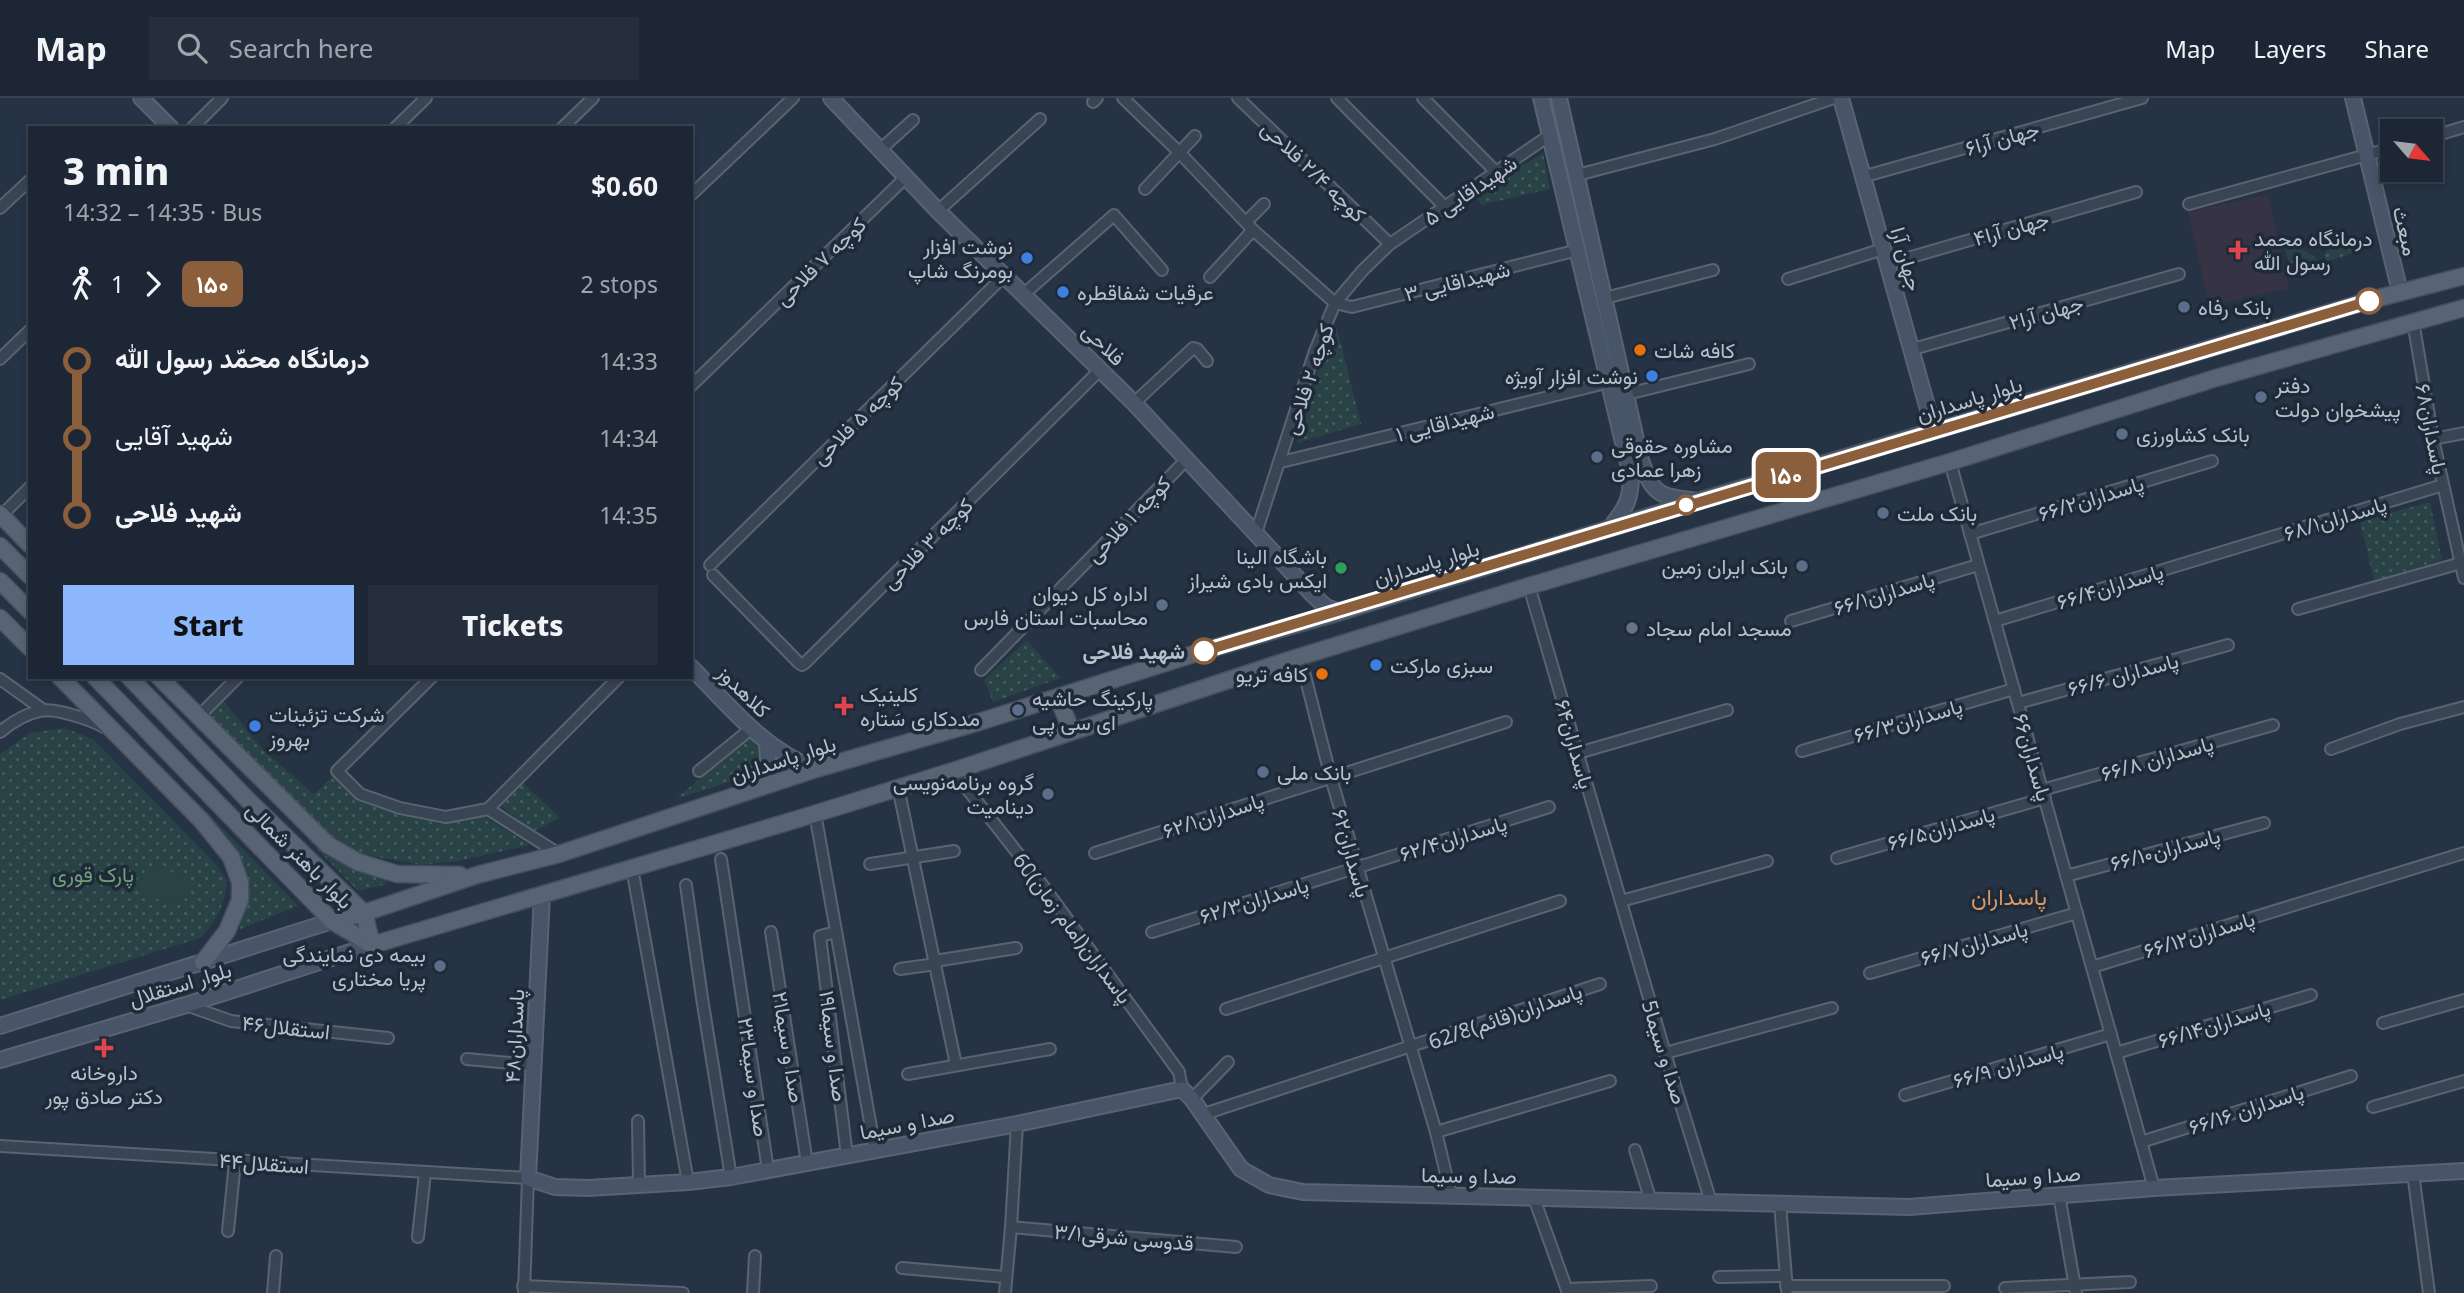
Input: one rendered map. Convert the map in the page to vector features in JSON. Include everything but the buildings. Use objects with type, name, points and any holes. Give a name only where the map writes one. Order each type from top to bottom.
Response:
[{"type":"main road","name":"بلوار پاسداران","points":[[364,913],[477,875],[559,854],[816,769],[1610,528],[2400,292],[2464,276]]},
{"type":"main road","points":[[372,944],[953,771],[1300,656],[1529,586],[1950,462],[2216,378],[2464,307]]},
{"type":"main road","points":[[1,515],[28,543]]},
{"type":"main road","points":[[0,546],[28,574]]},
{"type":"main road","points":[[0,581],[28,609]]},
{"type":"main road","points":[[0,618],[28,646]]},
{"type":"main road","points":[[62,679],[201,820],[231,857],[240,882],[240,900],[228,931],[203,962]]},
{"type":"main road","name":"بلوار باهنر شمالی","points":[[97,679],[332,921],[372,944]]},
{"type":"main road","name":"بلوار باهنر شمالی","points":[[132,679],[249,801],[364,913],[372,944]]},
{"type":"main road","points":[[161,679],[328,845],[358,862],[397,874],[477,875]]},
{"type":"main road","points":[[1058,697],[1071,730]]},
{"type":"main road","points":[[184,734],[242,761]]},
{"type":"main road","points":[[242,761],[249,801]]},
{"type":"main road","points":[[186,771],[201,820]]},
{"type":"main road","name":"بلوار استقلال","points":[[332,921],[364,913]]},
{"type":"street","points":[[141,98],[168,126]]},
{"type":"street","points":[[194,126],[222,98]]},
{"type":"street","points":[[397,126],[426,98]]},
{"type":"street","points":[[564,126],[593,98]]},
{"type":"street","points":[[693,193],[793,98]]},
{"type":"street","points":[[1123,98],[1250,226],[1335,303]]},
{"type":"street","name":"کوچه ۲/۴ فلاحی","points":[[1238,98],[1390,244]]},
{"type":"street","points":[[1337,98],[1445,207]]},
{"type":"street","points":[[1423,98],[1496,172]]},
{"type":"street","points":[[1541,98],[1610,382],[1620,396],[1648,482],[1664,495],[1699,502]]},
{"type":"street","points":[[1559,98],[1605,298],[1631,476],[1631,494],[1625,510],[1610,528]]},
{"type":"street","points":[[1577,175],[1715,139],[1834,98]]},
{"type":"street","name":"جهان آرا","points":[[1841,98],[1934,431]]},
{"type":"street","name":"جهان آرا۶","points":[[1862,177],[2142,98]]},
{"type":"street","name":"مبعث","points":[[2353,98],[2400,292]]},
{"type":"street","name":"فلاحی","points":[[838,100],[938,211],[1134,403],[1313,595],[1326,607],[1340,612]]},
{"type":"street","points":[[938,211],[1040,119]]},
{"type":"street","points":[[881,149],[913,120]]},
{"type":"street","points":[[2443,133],[2464,127]]},
{"type":"street","name":"۵ شهیداقایی","points":[[1390,244],[1550,135]]},
{"type":"street","points":[[1145,189],[1195,136]]},
{"type":"street","points":[[2189,204],[2380,152]]},
{"type":"street","name":"کوچه ۷ فلاحی","points":[[693,384],[906,177]]},
{"type":"street","points":[[0,208],[28,182]]},
{"type":"street","name":"جهان آرا۴","points":[[1887,264],[2136,192]]},
{"type":"street","points":[[1210,277],[1264,204]]},
{"type":"street","points":[[1024,294],[1114,215],[1163,270]]},
{"type":"street","name":"کوچه ۲ فلاحی","points":[[1256,533],[1281,462],[1303,385],[1335,303],[1390,244]]},
{"type":"street","points":[[1788,279],[1882,249]]},
{"type":"street","name":"۳ شهیداقایی","points":[[1335,303],[1352,307],[1578,250]]},
{"type":"street","points":[[1605,298],[1713,270]]},
{"type":"street","name":"جهان آرا۲","points":[[1913,349],[2179,274]]},
{"type":"street","name":"کوچه ۵ فلاحی","points":[[752,616],[711,570],[1005,275]]},
{"type":"street","name":"پاسداران۶۸","points":[[2413,321],[2433,439],[2461,548],[2460,563],[2464,578]]},
{"type":"street","points":[[0,359],[28,332]]},
{"type":"street","points":[[1134,403],[1193,348],[1207,361]]},
{"type":"street","points":[[1620,396],[1749,364]]},
{"type":"street","name":"کوچه ۳ فلاحی","points":[[752,616],[799,663],[805,663],[1100,370]]},
{"type":"street","name":"۱ شهیداقایی","points":[[1281,462],[1610,382]]},
{"type":"street","points":[[2433,439],[2464,433]]},
{"type":"street","name":"کوچه ۱ فلاحی","points":[[981,670],[1187,459]]},
{"type":"street","name":"پاسداران۶۶/۲","points":[[1970,534],[2212,461]]},
{"type":"street","name":"پاسداران۶۶","points":[[1950,462],[2154,1188]]},
{"type":"street","points":[[1631,485],[1640,491],[1647,487],[1648,482]]},
{"type":"street","name":"پاسداران۶۸/۱","points":[[2226,551],[2443,485]]},
{"type":"street","points":[[1,515],[28,489]]},
{"type":"street","name":"پاسداران۶۶/۴","points":[[1995,621],[2226,551]]},
{"type":"street","points":[[2298,609],[2460,563]]},
{"type":"street","name":"پاسداران۶۶/۱","points":[[1791,621],[1978,565]]},
{"type":"street","name":"پاسداران۶۴","points":[[1529,586],[1621,901]]},
{"type":"street","points":[[1299,624],[1311,611],[1313,595]]},
{"type":"street","name":"پاسداران ۶۶/۶","points":[[2018,703],[2228,645]]},
{"type":"street","name":"پاسداران۶۲","points":[[1300,656],[1331,778],[1436,1132],[1451,1195]]},
{"type":"street","name":"کلاهدوز","points":[[693,669],[767,744],[816,769]]},
{"type":"street","points":[[0,679],[42,709],[88,719],[113,731]]},
{"type":"street","points":[[198,717],[236,679]]},
{"type":"street","points":[[430,679],[337,771],[360,794],[400,808],[446,817],[488,809],[617,679]]},
{"type":"street","name":"پاسداران۶۶/۳","points":[[1802,751],[2014,689]]},
{"type":"street","points":[[2331,748],[2400,724],[2464,707]]},
{"type":"street","points":[[0,732],[12,722],[42,709]]},
{"type":"street","points":[[1578,753],[1727,710]]},
{"type":"street","name":"پاسداران۶۲/۱","points":[[1095,853],[1506,722]]},
{"type":"street","name":"پاسداران ۶۶/۸","points":[[2043,794],[2273,725]]},
{"type":"street","points":[[699,771],[752,728]]},
{"type":"street","points":[[767,744],[770,784]]},
{"type":"street","name":"60پاسداران(امام زمان)","points":[[953,771],[1038,879],[1179,1072],[1187,1094]]},
{"type":"street","points":[[898,787],[956,1065]]},
{"type":"street","name":"پاسداران۶۶/۵","points":[[1837,858],[2043,794]]},
{"type":"street","name":"پاسداران۶۲/۴","points":[[1357,868],[1549,807]]},
{"type":"street","points":[[488,809],[559,854]]},
{"type":"street","points":[[815,813],[874,1150]]},
{"type":"street","name":"پاسداران۶۶/۱۰","points":[[2066,876],[2264,823]]},
{"type":"street","points":[[870,864],[954,851]]},
{"type":"street","name":"پاسداران۶۶/۱۲","points":[[2092,967],[2464,853]]},
{"type":"street","name":"صدا و سیما۲۳","points":[[721,859],[768,1170]]},
{"type":"street","points":[[1621,901],[1767,861]]},
{"type":"street","points":[[632,868],[688,1182]]},
{"type":"street","name":"پاسداران۶۲/۳","points":[[1152,932],[1357,868]]},
{"type":"street","points":[[686,885],[731,1177]]},
{"type":"street","name":"پاسداران۴۸","points":[[527,1178],[542,895]]},
{"type":"street","points":[[1226,1009],[1560,901]]},
{"type":"street","name":"5صدا و سیما","points":[[1621,901],[1711,1202]]},
{"type":"street","name":"پاسداران۶۶/۷","points":[[1870,973],[2077,913]]},
{"type":"street","name":"بلوار استقلال","points":[[0,1026],[332,921]]},
{"type":"street","name":"صدا و سیما۲۱","points":[[771,932],[807,1163]]},
{"type":"street","name":"صدا و سیما۱۹","points":[[836,932],[820,936],[848,1156]]},
{"type":"street","name":"بلوار استقلال","points":[[0,1060],[186,1005],[372,944]]},
{"type":"street","points":[[900,969],[1016,948]]},
{"type":"street","name":"62/8پاسداران(قائم)","points":[[1201,1115],[1600,984]]},
{"type":"street","name":"پاسداران۶۶/۱۴","points":[[2116,1053],[2311,995]]},
{"type":"street","points":[[2383,1023],[2464,1000]]},
{"type":"street","name":"استقلال۴۶","points":[[186,1005],[231,1021],[388,1038]]},
{"type":"street","points":[[1665,1053],[1832,1008]]},
{"type":"street","name":"پاسداران ۶۶/۹","points":[[1905,1095],[2111,1034]]},
{"type":"street","points":[[908,1074],[1050,1049]]},
{"type":"street","points":[[467,1059],[533,1065]]},
{"type":"street","points":[[1187,1094],[1228,1062]]},
{"type":"street","name":"پاسداران ۶۶/۱۶","points":[[2141,1142],[2351,1076]]},
{"type":"street","points":[[1436,1132],[1610,1081]]},
{"type":"street","points":[[2373,1107],[2464,1081]]},
{"type":"street","name":"صدا و سیما","points":[[527,1178],[555,1187],[688,1182],[731,1177],[1187,1094],[1241,1169],[1269,1185],[1303,1192],[1909,1207],[2154,1188],[2464,1171]]},
{"type":"street","points":[[638,1121],[639,1184]]},
{"type":"street","points":[[1005,1293],[1017,1124]]},
{"type":"street","name":"استقلال۴۴","points":[[0,1146],[527,1178]]},
{"type":"street","points":[[1635,1150],[1651,1200]]},
{"type":"street","points":[[228,1231],[235,1162]]},
{"type":"street","points":[[418,1237],[425,1173]]},
{"type":"street","points":[[2413,1173],[2429,1293]]},
{"type":"street","points":[[527,1178],[524,1290],[683,1293]]},
{"type":"street","points":[[2059,1195],[2075,1288]]},
{"type":"street","points":[[1534,1198],[1567,1291],[1650,1286]]},
{"type":"street","points":[[1780,1204],[1786,1285]]},
{"type":"street","name":"قدوسی شرقی۳/۱","points":[[1011,1227],[1236,1247]]},
{"type":"street","points":[[273,1293],[276,1256]]},
{"type":"street","points":[[753,1293],[755,1256]]},
{"type":"street","points":[[902,1268],[1005,1277]]},
{"type":"street","points":[[1719,1277],[1786,1285],[1944,1286]]},
{"type":"street","points":[[2005,1287],[2075,1288],[2130,1282]]},
{"type":"shaded area","name":"درمانگاه محمد رسول الله","points":[[2268,194],[2289,288],[2209,306],[2188,212]]},
{"type":"green space","points":[[1543,153],[1550,189],[1481,205],[1475,195]]},
{"type":"green space","points":[[2282,235],[2319,260],[2290,268]]},
{"type":"green space","points":[[2338,241],[2352,246],[2353,253],[2326,262],[2324,255],[2331,244]]},
{"type":"green space","points":[[1336,325],[1361,424],[1297,443],[1319,367]]},
{"type":"green space","points":[[2430,502],[2442,560],[2374,581],[2360,521]]},
{"type":"green space","points":[[1027,640],[1060,678],[993,702],[984,680]]},
{"type":"green space","points":[[222,699],[263,750],[314,794],[333,776],[376,805],[448,823],[482,815],[530,845],[458,861],[422,865],[361,854],[339,843],[301,809],[209,714]]},
{"type":"green space","name":"پارک قوری","points":[[64,728],[93,739],[215,863],[227,880],[224,897],[215,919],[200,938],[0,1000],[0,754],[30,733]]},
{"type":"green space","points":[[751,735],[763,750],[760,772],[676,799]]},
{"type":"green space","points":[[522,782],[560,818],[533,831],[501,806]]},
{"type":"green space","points":[[206,811],[298,906],[240,929],[244,891],[237,852]]},
{"type":"green space","points":[[306,837],[337,861],[386,878],[387,884],[358,891]]},
{"type":"green space","points":[[145,868],[188,874],[184,903],[141,897]]},
{"type":"bus line","name":"۱۵۰","points":[[1204,651],[2369,301]]},
{"type":"place","name":"درمانگاه محمد رسول الله","points":[[2238,250]]},
{"type":"place","name":"نوشت افزار بومرنگ شاپ","points":[[1027,258]]},
{"type":"place","name":"عرقیات شفاقطره","points":[[1063,292]]},
{"type":"place","name":"بانک رفاه","points":[[2184,307]]},
{"type":"place","name":"کافه شات","points":[[1640,350]]},
{"type":"place","name":"نوشت افزار آویژه","points":[[1652,376]]},
{"type":"place","name":"دفتر پیشخوان دولت","points":[[2261,397]]},
{"type":"place","name":"بانک کشاورزی","points":[[2122,434]]},
{"type":"place","name":"مشاوره حقوقی زهرا عمادی","points":[[1597,457]]},
{"type":"place","name":"بانک ملت","points":[[1883,513]]},
{"type":"place","name":"بانک ایران زمین","points":[[1802,566]]},
{"type":"place","name":"باشگاه الینا ایکس بادی شیراز","points":[[1341,568]]},
{"type":"place","name":"اداره کل دیوان محاسبات استان فارس","points":[[1162,605]]},
{"type":"place","name":"مسجد امام سجاد","points":[[1632,628]]},
{"type":"place","name":"شهید فلاحی","points":[[1204,651]]},
{"type":"place","name":"سبزی مارکت","points":[[1376,665]]},
{"type":"place","name":"کافه تریو","points":[[1322,674]]},
{"type":"place","name":"کلینیک مددکاری سَتاره","points":[[844,706]]},
{"type":"place","name":"پارکینگ حاشیه ای سی پی","points":[[1018,710]]},
{"type":"place","name":"شرکت تزئینات بهروز","points":[[255,726]]},
{"type":"place","name":"بانک ملی","points":[[1263,772]]},
{"type":"place","name":"گروه برنامه‌نویسی دینامیت","points":[[1048,794]]},
{"type":"place","name":"بیمه دی نمایندگی پریا مختاری","points":[[440,966]]},
{"type":"place","name":"داروخانه دکتر صادق پور","points":[[104,1048]]},
{"type":"district","name":"پاسداران","points":[[2009,896]]}]
